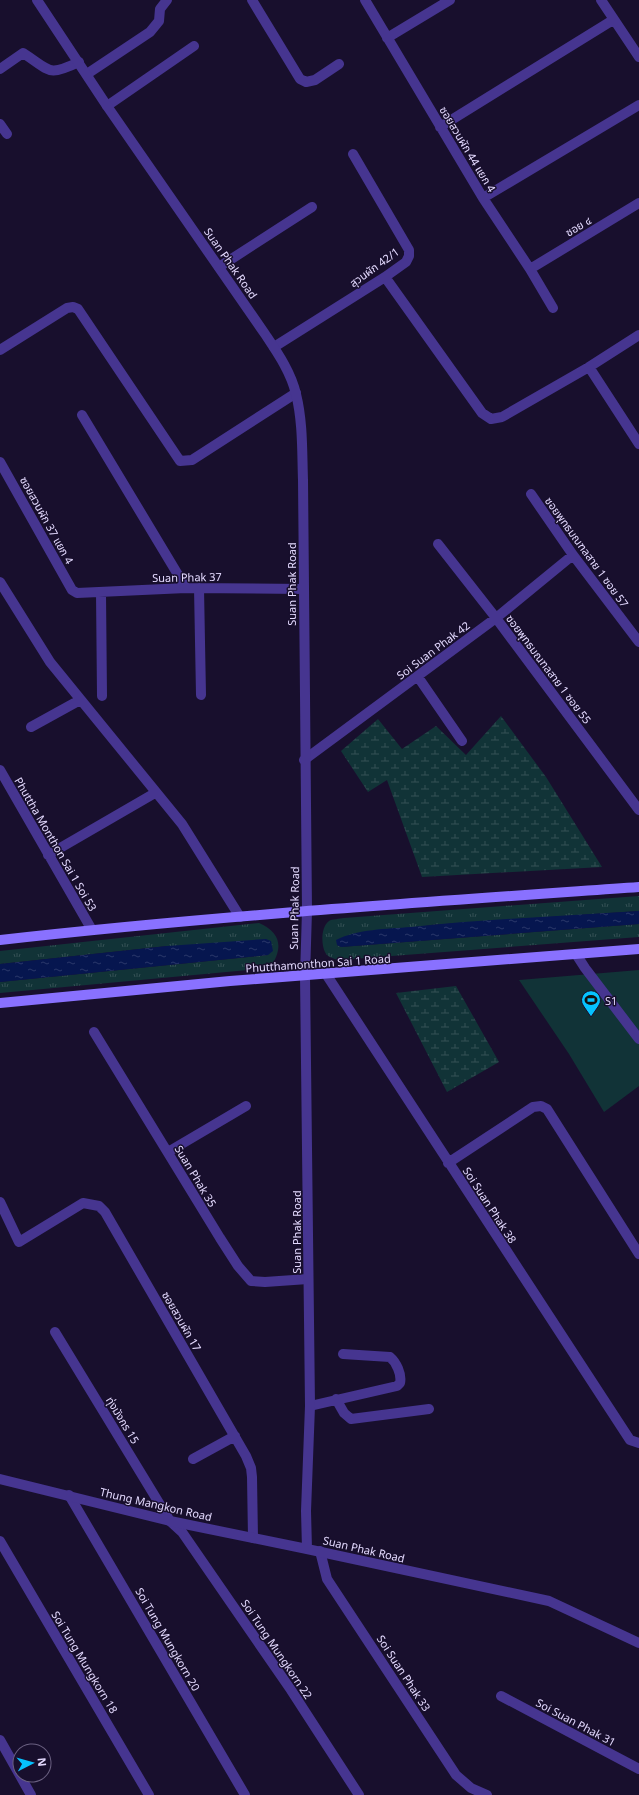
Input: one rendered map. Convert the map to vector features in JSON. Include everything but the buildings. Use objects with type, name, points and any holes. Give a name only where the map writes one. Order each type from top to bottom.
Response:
[{"type":"main road","points":[[0,940],[92,930],[307,911],[639,887]]},
{"type":"main road","name":"Phutthamonthon Sai 1 Road","points":[[0,1003],[326,974],[639,949]]},
{"type":"street","name":"Suan Phak Road","points":[[37,0],[107,106],[274,347],[286,368],[296,393],[300,424],[304,589],[304,760],[307,911],[305,976],[310,1406],[306,1511],[307,1548],[356,1561],[548,1601],[639,1643]]},
{"type":"street","points":[[87,74],[150,32],[159,21],[160,9],[167,0]]},
{"type":"street","points":[[252,0],[300,79],[306,82],[315,80],[339,64]]},
{"type":"street","name":"ซอยสวนผัก 44 แยก 4","points":[[365,0],[483,198],[530,269],[553,308]]},
{"type":"street","points":[[387,38],[450,0]]},
{"type":"street","points":[[601,0],[639,57]]},
{"type":"street","points":[[440,127],[613,20]]},
{"type":"street","points":[[107,106],[194,46]]},
{"type":"street","points":[[0,69],[23,53],[52,72],[60,71],[79,62]]},
{"type":"street","points":[[483,198],[639,105]]},
{"type":"street","points":[[0,124],[7,134]]},
{"type":"street","name":"สุวนผัก 42/1","points":[[274,347],[385,277],[406,262],[409,256],[409,250],[352,154]]},
{"type":"street","name":"ซอย ๔","points":[[530,269],[639,203]]},
{"type":"street","points":[[219,267],[312,207]]},
{"type":"street","points":[[385,277],[482,413],[491,419],[502,417],[590,367],[639,335]]},
{"type":"street","points":[[0,350],[67,308],[73,307],[78,309],[180,461],[192,460],[296,393]]},
{"type":"street","points":[[590,367],[639,444]]},
{"type":"street","points":[[82,415],[186,588]]},
{"type":"street","name":"ซอยสวนผัก 37 แยก 4","points":[[0,462],[72,590]]},
{"type":"street","name":"ซอยพุทธมณฑลสาย 1 ซอย 57","points":[[531,494],[573,555],[639,642]]},
{"type":"street","name":"ซอยพุทธมณฑลสาย 1 ซอย 55","points":[[438,544],[496,618],[639,810]]},
{"type":"street","name":"Soi Suan Phak 42","points":[[304,760],[496,618],[573,555]]},
{"type":"street","points":[[0,582],[50,662],[155,793],[182,824],[240,917]]},
{"type":"street","name":"Suan Phak 37","points":[[72,590],[77,593],[101,593],[186,588],[304,589]]},
{"type":"street","points":[[199,588],[201,695]]},
{"type":"street","points":[[101,593],[102,696]]},
{"type":"street","points":[[418,676],[462,741]]},
{"type":"street","points":[[31,727],[80,700]]},
{"type":"street","name":"Phuttha Monthon Sai 1 Soi 53","points":[[0,770],[92,930]]},
{"type":"street","points":[[48,855],[155,793]]},
{"type":"street","points":[[576,954],[639,1039]]},
{"type":"street","name":"Soi Suan Phak 38","points":[[326,974],[630,1440],[639,1443]]},
{"type":"street","name":"Suan Phak 35","points":[[94,1032],[235,1261],[251,1281],[264,1282],[308,1279]]},
{"type":"street","points":[[168,1152],[246,1106]]},
{"type":"street","points":[[448,1163],[533,1107],[541,1106],[547,1109],[639,1254]]},
{"type":"street","name":"ซอยสวนผัก 17","points":[[0,1202],[19,1242],[83,1203],[99,1206],[105,1212],[235,1436],[251,1468],[253,1538]]},
{"type":"street","name":"ทุ่งมังกร 15","points":[[55,1332],[170,1521]]},
{"type":"street","points":[[310,1406],[396,1386],[401,1379],[395,1361],[390,1357],[343,1354]]},
{"type":"street","points":[[336,1400],[344,1414],[351,1419],[429,1409]]},
{"type":"street","points":[[193,1459],[235,1436]]},
{"type":"street","name":"Thung Mangkon Road","points":[[0,1479],[170,1521],[307,1548]]},
{"type":"street","name":"Soi Tung Mungkorn 20","points":[[69,1495],[244,1795]]},
{"type":"street","name":"Soi Tung Mungkorn 22","points":[[170,1521],[182,1532],[278,1670],[359,1795]]},
{"type":"street","name":"Soi Tung Mungkorn 18","points":[[0,1541],[149,1795]]},
{"type":"street","name":"Soi Suan Phak 33","points":[[320,1551],[327,1579],[456,1775],[471,1788],[487,1795]]},
{"type":"street","name":"Soi Suan Phak 31","points":[[501,1696],[639,1769]]},
{"type":"street","points":[[0,1740],[31,1795]]},
{"type":"green space","points":[[501,716],[546,777],[602,867],[422,877],[387,780],[368,792],[341,751],[378,719],[402,749],[436,726],[466,755]]},
{"type":"green space","points":[[639,896],[639,911],[430,925],[337,945],[341,947],[639,924],[639,937],[339,960],[327,955],[323,945],[322,936],[324,927],[329,921],[334,919]]},
{"type":"green space","points":[[259,923],[267,927],[272,932],[278,942],[277,954],[270,968],[0,993],[0,982],[268,955],[167,946],[0,964],[0,951]]},
{"type":"green space","name":"S1","points":[[639,970],[639,1086],[604,1112],[569,1054],[519,980]]},
{"type":"green space","points":[[456,986],[499,1062],[447,1092],[396,993]]},
{"type":"water","points":[[639,911],[639,924],[341,947],[337,945],[336,940],[353,934],[382,929]]},
{"type":"water","points":[[266,939],[271,941],[273,951],[268,955],[0,982],[0,964],[167,946]]},
{"type":"place","name":"S1","points":[[591,1017]]}]
